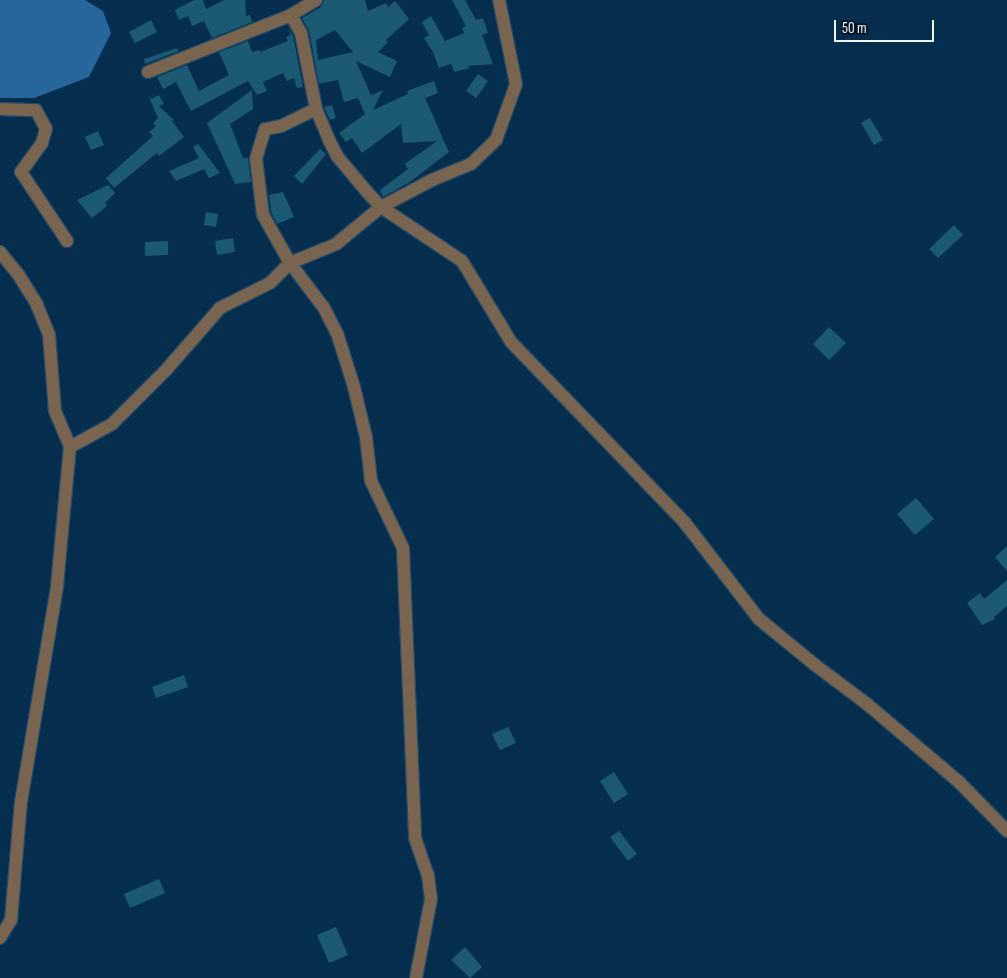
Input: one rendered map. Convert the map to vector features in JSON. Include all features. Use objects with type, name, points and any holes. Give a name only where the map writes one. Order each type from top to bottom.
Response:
[{"type":"street","points":[[148,72],[291,15],[316,0]]},
{"type":"street","points":[[70,447],[112,424],[166,370],[220,308],[270,283],[290,263],[336,244],[382,207],[432,180],[471,164],[496,140],[516,84],[499,0]]},
{"type":"street","points":[[291,15],[305,48],[316,109],[337,156],[382,207],[462,261],[511,342],[685,523],[759,619],[815,665],[867,704],[960,783],[1007,831]]},
{"type":"street","points":[[0,109],[36,110],[46,129],[42,143],[21,172],[67,241]]},
{"type":"street","points":[[316,109],[281,126],[265,129],[256,159],[263,215],[290,263],[324,308],[338,336],[354,387],[366,437],[371,481],[403,548],[414,838],[428,875],[431,899],[416,978]]},
{"type":"street","points":[[0,252],[18,274],[37,305],[49,336],[55,411],[70,447],[57,586],[21,802],[11,920],[0,938]]},
{"type":"water","points":[[0,0],[85,0],[103,11],[111,33],[89,77],[34,98],[0,98]]},
{"type":"building","points":[[194,0],[203,0],[206,9],[224,0],[245,0],[246,16],[250,15],[252,22],[212,38],[204,21],[192,26],[188,16],[179,20],[175,10]]},
{"type":"building","points":[[324,0],[365,0],[368,11],[386,3],[388,7],[395,1],[409,19],[386,40],[388,42],[378,52],[397,61],[390,77],[356,61],[371,95],[383,90],[373,110],[408,94],[407,91],[434,81],[438,93],[425,98],[449,152],[410,182],[383,197],[380,190],[408,169],[405,164],[437,141],[403,143],[401,124],[362,153],[352,138],[346,142],[339,133],[365,114],[358,98],[344,102],[338,80],[319,84],[309,31],[302,18],[321,7]],"holes":[[[335,30],[353,52],[318,60],[316,40]]]},
{"type":"building","points":[[452,0],[465,0],[476,20],[483,18],[488,33],[482,35],[493,64],[467,66],[470,68],[454,72],[451,64],[439,68],[433,52],[424,38],[429,35],[422,22],[431,16],[445,41],[464,33],[462,28],[466,26]]},
{"type":"building","points":[[151,20],[157,32],[135,43],[129,32]]},
{"type":"building","points":[[288,26],[293,36],[303,87],[297,88],[294,78],[287,81],[283,73],[263,82],[267,91],[257,95],[248,81],[191,111],[176,82],[163,89],[157,77],[187,65],[199,91],[229,75],[219,52],[248,41],[252,52],[259,50],[260,52],[288,41],[286,37],[291,35]]},
{"type":"building","points":[[177,48],[179,51],[145,64],[144,59]]},
{"type":"building","points":[[478,74],[488,81],[476,98],[466,91]]},
{"type":"building","points":[[252,90],[253,109],[230,124],[243,158],[248,158],[251,182],[235,184],[207,123]]},
{"type":"building","points":[[148,95],[151,99],[159,95],[164,104],[159,106],[174,120],[172,121],[184,137],[159,156],[157,153],[114,188],[106,178],[153,136],[149,132],[156,126],[153,123],[158,118]]},
{"type":"building","points":[[332,105],[336,118],[330,120],[324,107]]},
{"type":"building","points":[[870,118],[883,140],[874,145],[861,123]]},
{"type":"building","points":[[98,131],[104,145],[91,150],[85,137]]},
{"type":"building","points":[[198,144],[220,173],[209,178],[204,169],[176,181],[169,171],[199,158],[193,147]]},
{"type":"building","points":[[320,149],[326,154],[302,184],[294,176]]},
{"type":"building","points":[[108,185],[115,193],[105,203],[107,206],[92,218],[77,200]]},
{"type":"building","points":[[283,192],[294,217],[277,224],[271,212],[269,195]]},
{"type":"building","points":[[206,212],[218,214],[216,227],[204,225]]},
{"type":"building","points":[[954,225],[963,235],[938,258],[929,249]]},
{"type":"building","points":[[233,238],[235,252],[217,255],[215,241]]},
{"type":"building","points":[[168,241],[168,255],[145,256],[145,242]]},
{"type":"building","points":[[829,327],[846,343],[829,360],[813,344]]},
{"type":"building","points":[[916,498],[934,519],[915,535],[897,514]]},
{"type":"building","points":[[1007,546],[1007,571],[995,557]]},
{"type":"building","points":[[1007,580],[1007,606],[994,617],[995,619],[982,625],[967,603],[980,593],[984,599]]},
{"type":"building","points":[[184,675],[188,687],[156,698],[152,687]]},
{"type":"building","points":[[508,727],[516,743],[500,750],[492,734]]},
{"type":"building","points":[[614,772],[628,794],[614,803],[600,781]]},
{"type":"building","points":[[619,831],[637,854],[628,861],[610,837]]},
{"type":"building","points":[[159,879],[165,893],[130,908],[124,894]]},
{"type":"building","points":[[336,927],[348,955],[329,963],[317,935]]},
{"type":"building","points":[[465,947],[482,967],[470,978],[451,960]]}]
